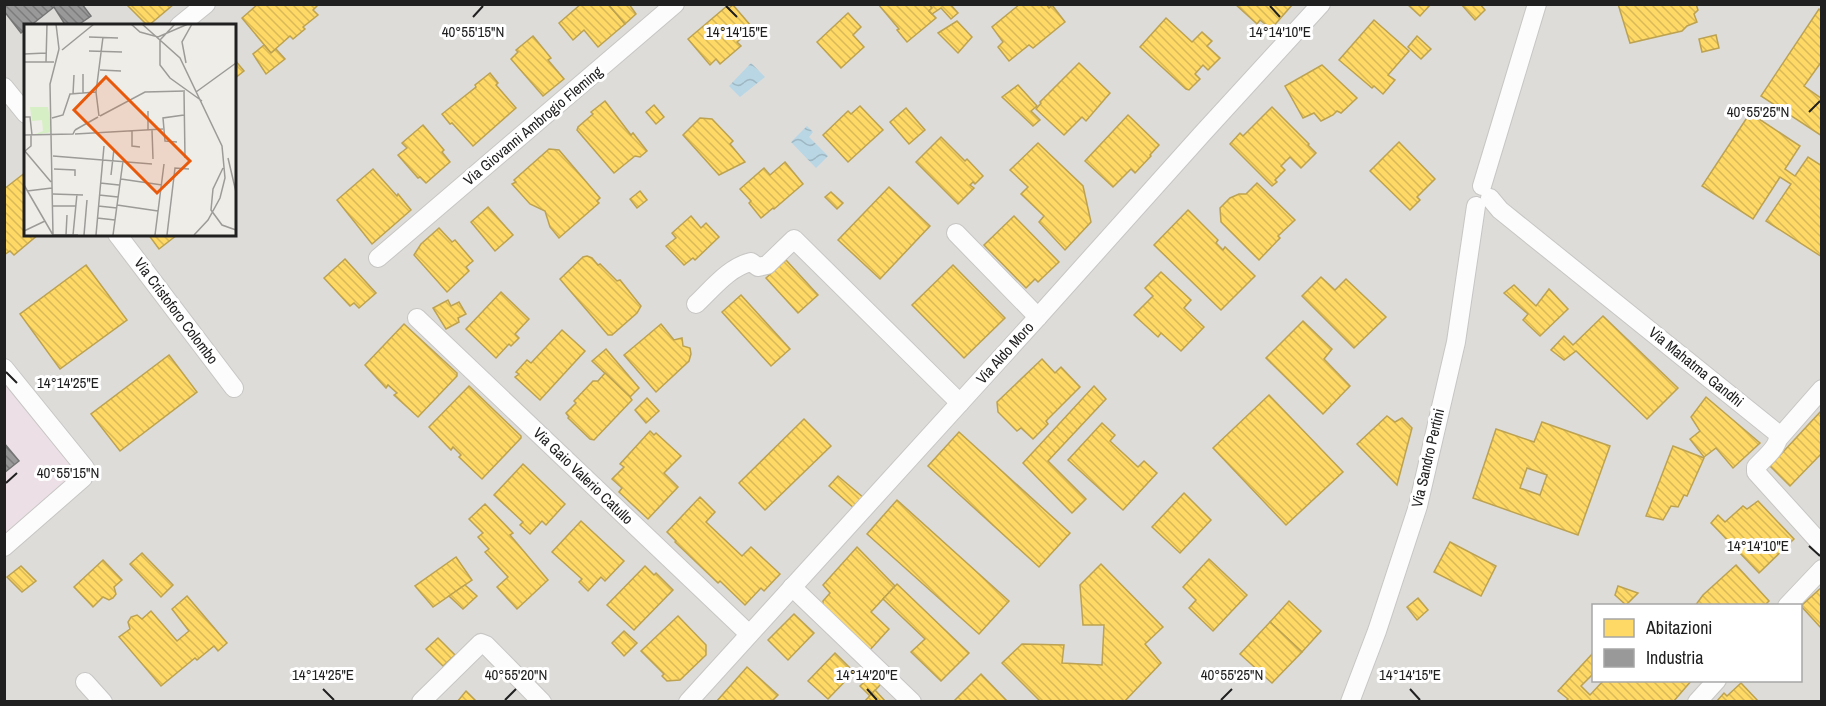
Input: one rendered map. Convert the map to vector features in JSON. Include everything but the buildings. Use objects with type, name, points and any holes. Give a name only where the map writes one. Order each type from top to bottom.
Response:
[{"type":"street","points":[[181,24],[206,4]]},
{"type":"street","name":"Via Giovanni Ambrogio Fleming","points":[[384,252],[675,4]]},
{"type":"street","name":"Via Aldo Moro","points":[[688,702],[1321,4]]},
{"type":"street","name":"Via Sandro Pertini","points":[[1350,702],[1377,631],[1418,506],[1487,201],[1537,4]]},
{"type":"street","points":[[4,87],[24,112]]},
{"type":"street","name":"Via Mahatma Gandhi","points":[[1487,201],[1768,425],[1779,438]]},
{"type":"street","points":[[956,233],[1038,317]]},
{"type":"street","name":"Via Cristoforo Colombo","points":[[119,236],[234,388]]},
{"type":"street","points":[[696,304],[734,268],[751,262],[758,267],[767,265],[794,239],[960,403]]},
{"type":"street","name":"Via Gaio Valerio Catullo","points":[[417,318],[749,634]]},
{"type":"street","points":[[4,368],[85,468],[85,472],[83,478],[4,547]]},
{"type":"street","points":[[1821,389],[1756,467],[1756,472],[1821,545]]},
{"type":"street","points":[[1789,604],[1821,569]]},
{"type":"street","points":[[792,587],[912,702]]},
{"type":"street","points":[[421,702],[480,643],[486,645],[542,702]]},
{"type":"street","points":[[85,682],[103,702]]},
{"type":"street","points":[[1697,702],[1716,682]]},
{"type":"shaded area","points":[[5,5],[1821,5],[1821,701],[5,701]]},
{"type":"shaded area","points":[[4,380],[76,470],[74,477],[4,536]]},
{"type":"water","points":[[751,63],[765,77],[740,97],[729,86]]},
{"type":"water","points":[[807,126],[813,132],[809,137],[828,156],[816,168],[791,142]]}]
